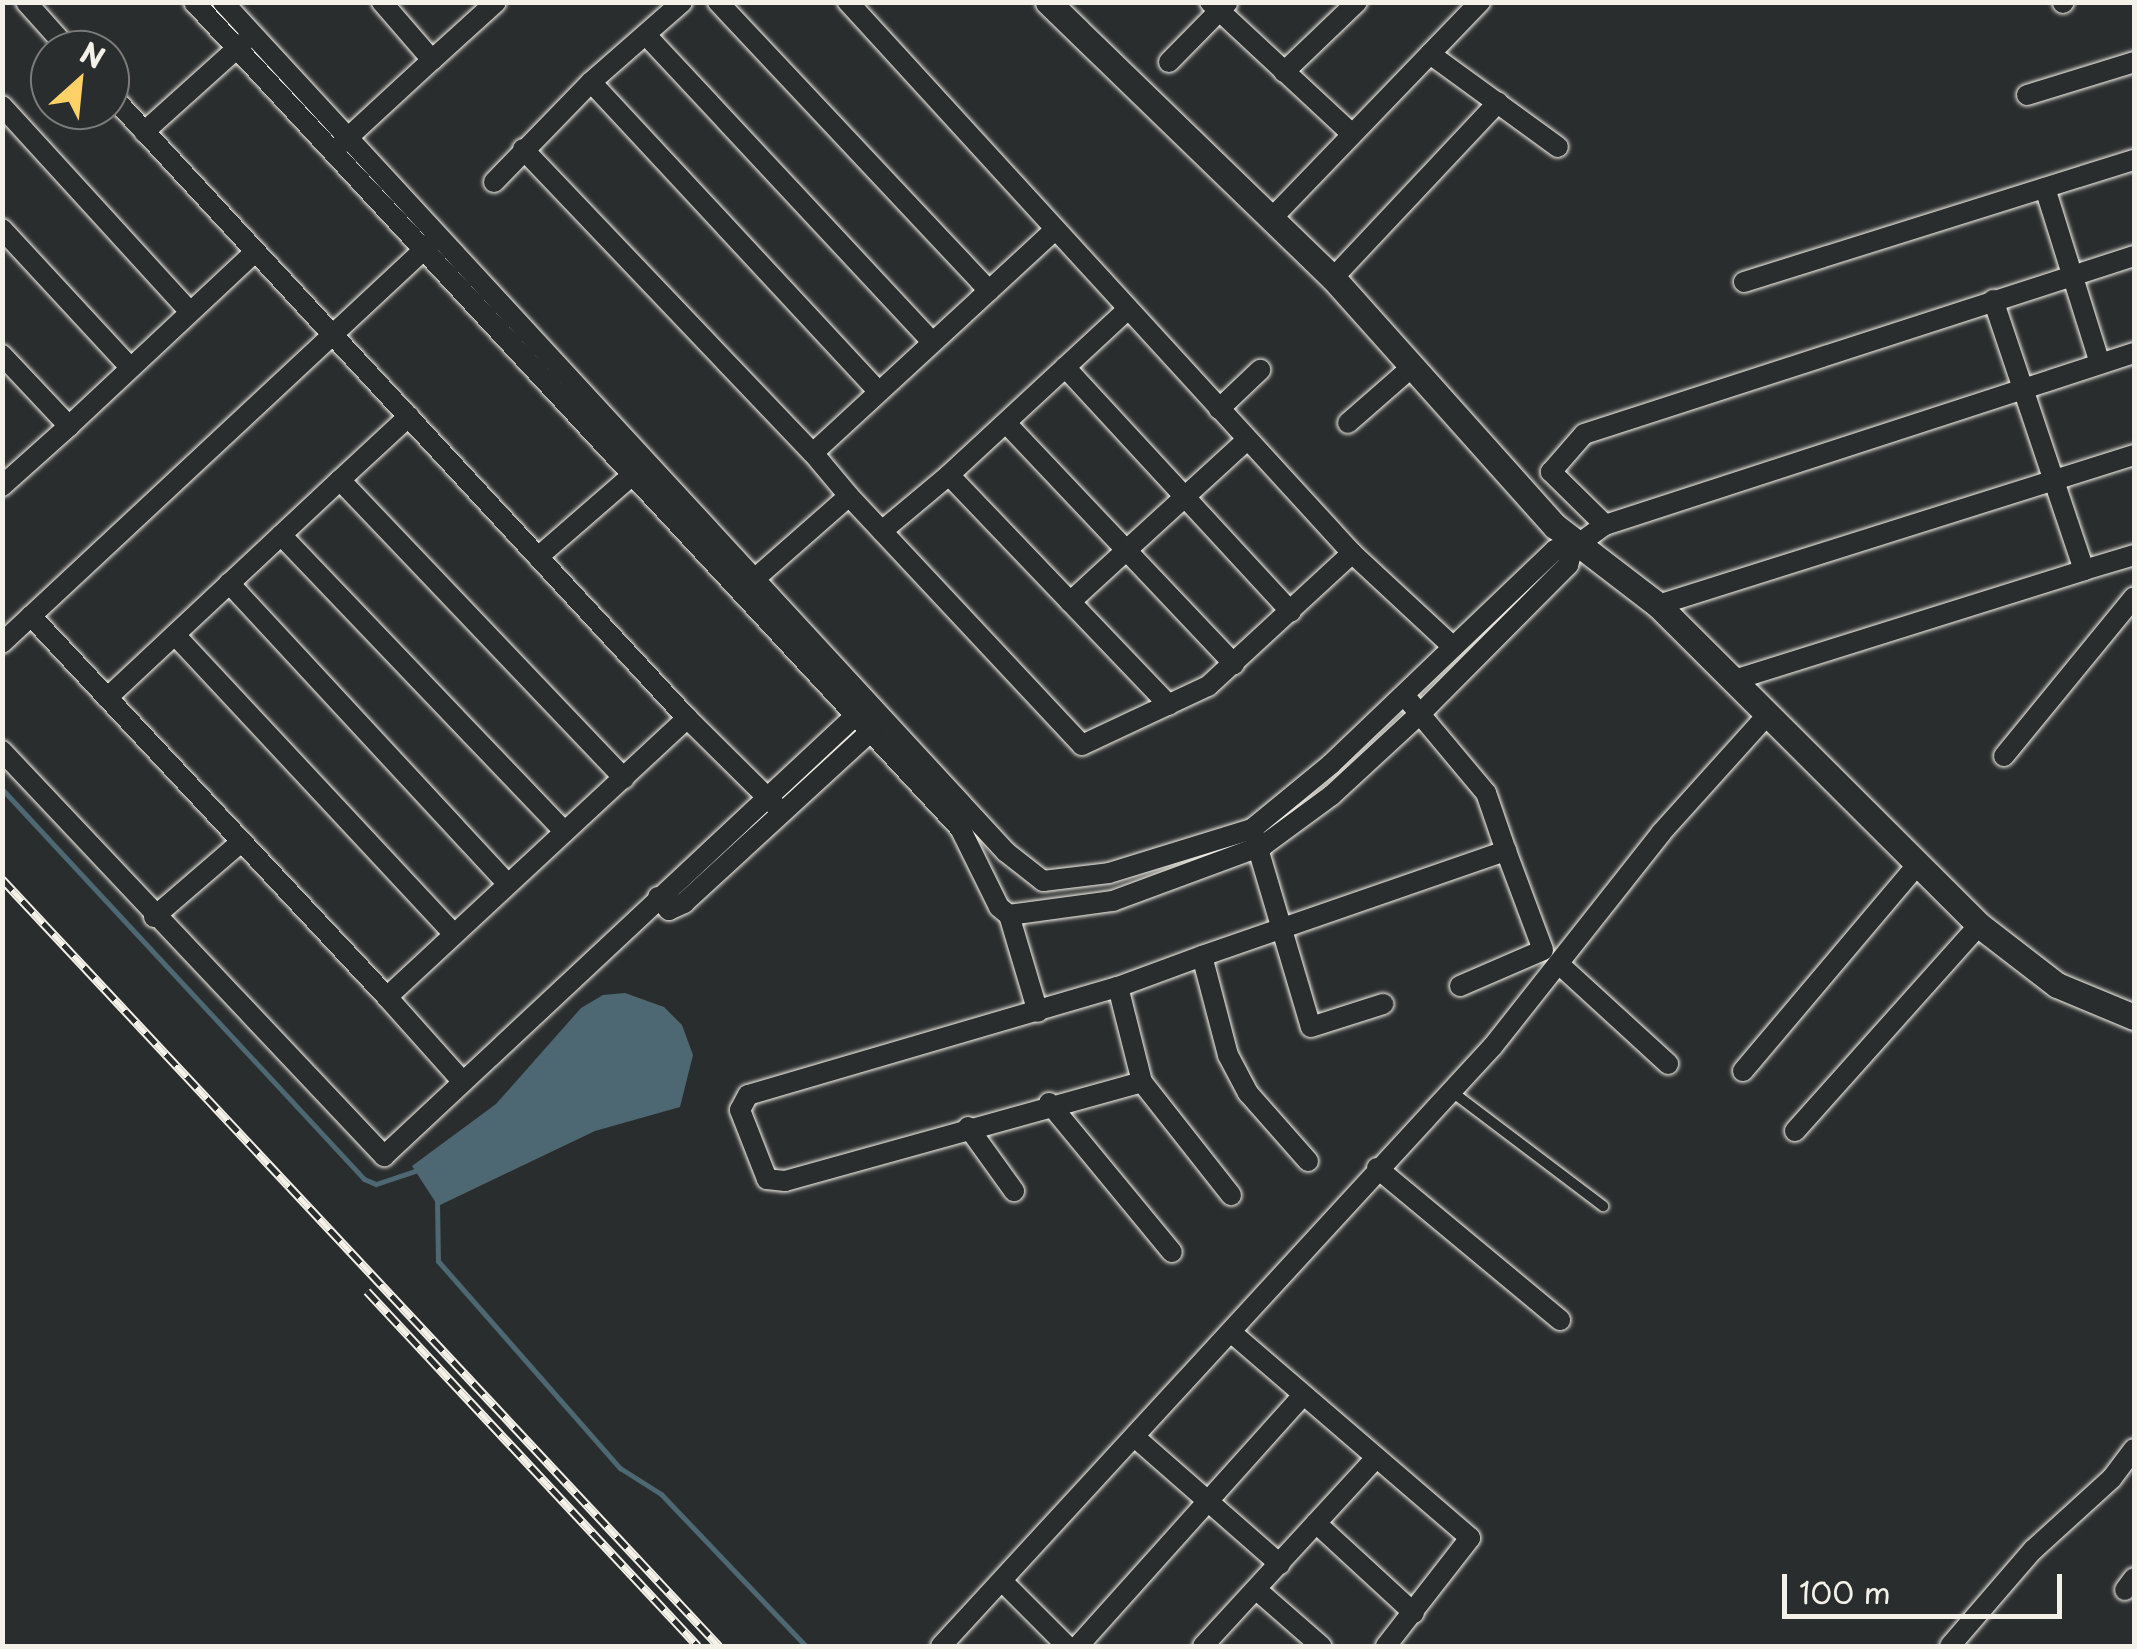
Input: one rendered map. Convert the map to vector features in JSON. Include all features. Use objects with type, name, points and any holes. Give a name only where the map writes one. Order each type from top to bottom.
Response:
[{"type":"street","points":[[26,2],[52,30]]},
{"type":"street","points":[[194,2],[424,249],[1006,852],[1047,881],[1109,874],[1255,838],[1556,550],[1575,546],[1605,525],[2134,352]]},
{"type":"street","points":[[223,2],[442,233],[639,469]]},
{"type":"street","points":[[382,2],[432,60]]},
{"type":"street","points":[[333,152],[496,2]]},
{"type":"street","points":[[494,182],[591,82],[682,2]]},
{"type":"street","points":[[718,2],[989,291]]},
{"type":"street","points":[[848,2],[1352,553],[1453,646]]},
{"type":"street","points":[[1048,2],[1333,278],[1575,546],[1658,605],[1979,926],[2057,985],[2134,1017]]},
{"type":"street","points":[[1284,72],[1358,2]]},
{"type":"street","points":[[1169,62],[1219,5],[1352,134]]},
{"type":"street","points":[[1272,218],[1472,5]]},
{"type":"street","points":[[144,132],[252,34]]},
{"type":"street","points":[[646,36],[930,340]]},
{"type":"street","points":[[1430,54],[1558,147]]},
{"type":"street","points":[[2027,96],[2134,62]]},
{"type":"street","points":[[591,82],[876,389]]},
{"type":"street","points":[[1333,278],[1498,102]]},
{"type":"street","points":[[2,106],[190,312]]},
{"type":"street","points":[[130,116],[687,718],[775,805]]},
{"type":"street","points":[[523,149],[813,453],[1076,742],[1090,744],[1168,705],[1234,664],[1352,553]]},
{"type":"street","points":[[1744,282],[2134,160]]},
{"type":"street","points":[[2045,188],[2100,364]]},
{"type":"street","points":[[2,229],[130,367]]},
{"type":"street","points":[[813,453],[876,389],[1056,229]]},
{"type":"street","points":[[2,643],[328,333],[442,233]]},
{"type":"street","points":[[4,482],[254,254]]},
{"type":"street","points":[[1605,525],[1551,472],[1584,434],[2134,256]]},
{"type":"street","points":[[1992,300],[2084,570]]},
{"type":"street","points":[[882,532],[1128,310]]},
{"type":"street","points":[[2,355],[69,426]]},
{"type":"street","points":[[1348,424],[1413,366]]},
{"type":"street","points":[[1065,367],[1290,612]]},
{"type":"street","points":[[1220,409],[1260,370]]},
{"type":"street","points":[[107,698],[409,416]]},
{"type":"street","points":[[1006,423],[1234,664]]},
{"type":"street","points":[[1070,602],[1247,440]]},
{"type":"street","points":[[1658,605],[2134,455]]},
{"type":"street","points":[[538,557],[639,469]]},
{"type":"street","points":[[948,475],[1168,705]]},
{"type":"street","points":[[340,480],[624,778]]},
{"type":"street","points":[[749,583],[849,496]]},
{"type":"street","points":[[281,535],[564,831]]},
{"type":"street","points":[[749,583],[856,715],[960,828],[998,907],[1009,914],[1047,914],[1113,901],[1255,838],[1332,795],[1421,713],[1568,564],[1575,546]]},
{"type":"street","points":[[1734,680],[2134,555]]},
{"type":"street","points":[[2109,563],[2134,588]]},
{"type":"street","points":[[230,583],[508,884]]},
{"type":"street","points":[[2004,756],[2134,597]]},
{"type":"street","points":[[31,616],[462,1081]]},
{"type":"street","points":[[175,635],[454,934]]},
{"type":"street","points":[[1404,695],[1486,794],[1543,950],[1460,986]]},
{"type":"street","points":[[942,1646],[1005,1584],[1450,1090],[1559,964],[1661,834],[1768,714]]},
{"type":"street","points":[[2,751],[380,1155],[388,1155],[658,897],[669,910],[684,903],[856,715]]},
{"type":"street","points":[[387,997],[687,718]]},
{"type":"street","points":[[775,805],[871,731]]},
{"type":"street","points":[[1255,838],[1311,1027],[1383,1004]]},
{"type":"street","points":[[154,917],[242,841]]},
{"type":"street","points":[[979,865],[1006,852]]},
{"type":"street","points":[[1142,1082],[1049,1103],[776,1183],[767,1179],[740,1110],[748,1095],[1118,987],[1279,925],[1506,852]]},
{"type":"street","points":[[1743,1071],[1917,864]]},
{"type":"street","points":[[1047,881],[1047,914]]},
{"type":"street","points":[[1009,914],[1038,1012]]},
{"type":"street","points":[[1795,1131],[1979,926]]},
{"type":"street","points":[[1202,956],[1228,1056],[1248,1092],[1308,1161]]},
{"type":"street","points":[[1559,964],[1668,1064]]},
{"type":"street","points":[[1118,987],[1142,1082],[1230,1195]]},
{"type":"street","points":[[1049,1103],[1172,1252]]},
{"type":"street","points":[[968,1127],[1014,1191]]},
{"type":"street","points":[[1377,1168],[1560,1320]]},
{"type":"street","points":[[1232,1333],[1374,1460],[1470,1538],[1386,1646]]},
{"type":"street","points":[[1078,1646],[1302,1396]]},
{"type":"street","points":[[1137,1439],[1280,1564]]},
{"type":"street","points":[[1950,1646],[2033,1550],[2112,1478],[2134,1449]]},
{"type":"street","points":[[1202,1646],[1258,1591],[1374,1460]]},
{"type":"street","points":[[1316,1523],[1414,1613]]},
{"type":"street","points":[[1005,1584],[1067,1646]]},
{"type":"street","points":[[1258,1591],[1321,1646]]},
{"type":"lane","points":[[1450,1090],[1603,1206]]},
{"type":"water","points":[[625,993],[664,1007],[682,1025],[693,1055],[680,1107],[595,1131],[438,1206],[412,1166],[496,1104],[581,1008],[603,995]]},
{"type":"waterway","points":[[2,789],[364,1179],[376,1184],[421,1169]]},
{"type":"waterway","points":[[437,1200],[438,1261],[620,1468],[661,1494],[806,1646]]},
{"type":"railway","points":[[2,879],[719,1646]]},
{"type":"railway","points":[[367,1291],[698,1646]]}]
